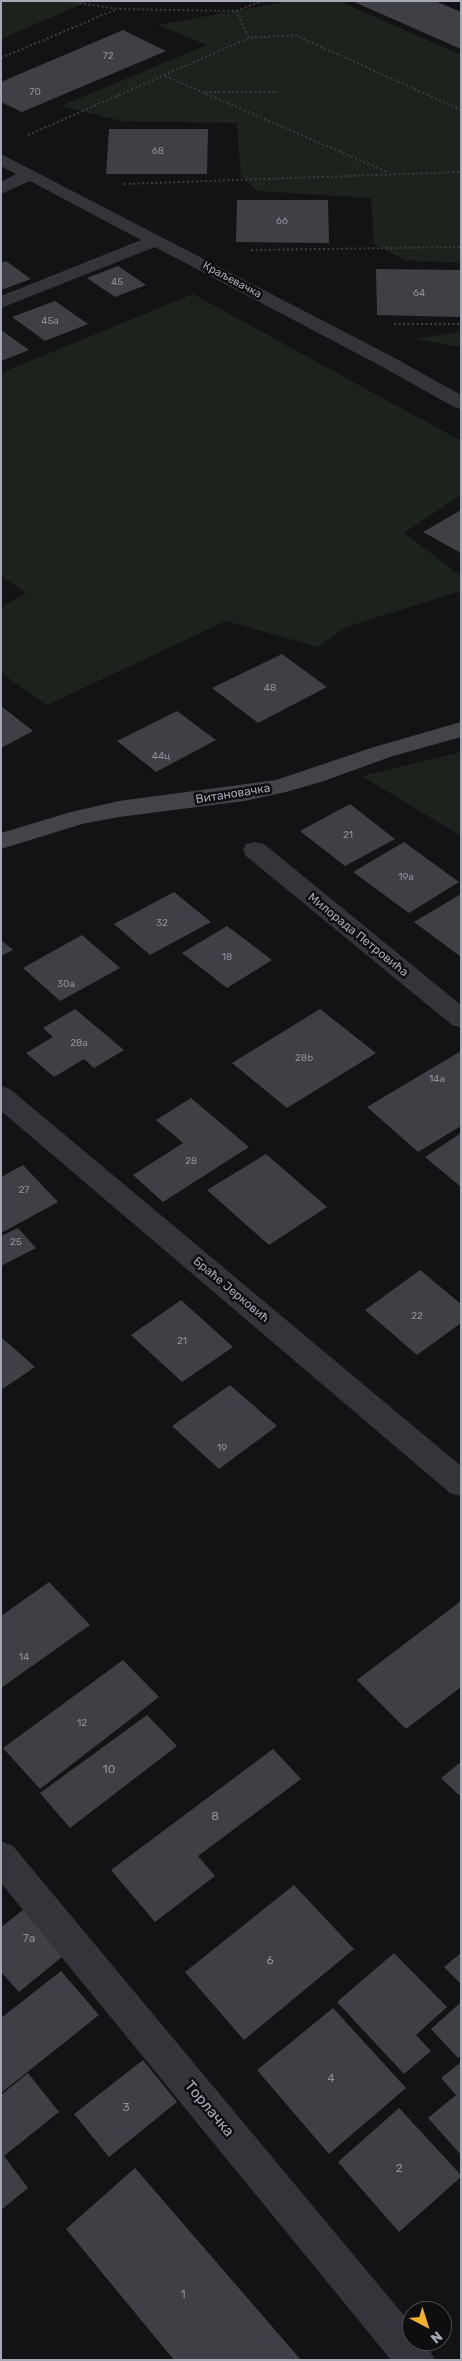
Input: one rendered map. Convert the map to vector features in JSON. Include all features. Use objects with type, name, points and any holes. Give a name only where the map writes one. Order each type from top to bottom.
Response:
[{"type":"street","name":"Краљевачка","points":[[1,159],[386,361],[461,403]]},
{"type":"street","points":[[1,189],[30,174]]},
{"type":"street","points":[[2,302],[157,240]]},
{"type":"street","name":"Витановачка","points":[[1,841],[79,818],[119,809],[278,787],[316,776],[382,752],[461,729]]},
{"type":"street","name":"Милорада Петровића","points":[[255,850],[461,1019]]},
{"type":"street","name":"Браће Јерковић","points":[[1,1096],[461,1484]]},
{"type":"street","name":"Торлачка","points":[[1,1857],[416,2360]]},
{"type":"path","points":[[66,1],[118,9],[236,11],[264,1]]},
{"type":"path","points":[[1,58],[118,9]]},
{"type":"path","points":[[236,11],[249,38]]},
{"type":"path","points":[[27,135],[249,38],[295,35],[461,110]]},
{"type":"path","points":[[164,75],[390,173]]},
{"type":"path","points":[[204,92],[277,92]]},
{"type":"path","points":[[124,184],[390,173],[461,172]]},
{"type":"path","points":[[242,250],[461,248]]},
{"type":"path","points":[[394,324],[461,324]]},
{"type":"shaded area","points":[[1,1],[89,1],[1,39]]},
{"type":"shaded area","points":[[290,1],[339,1],[461,55],[461,263],[404,260],[374,244],[371,198],[257,191],[241,176],[237,123],[122,121],[61,106],[207,45],[157,25]]},
{"type":"shaded area","points":[[193,294],[461,441],[461,495],[404,533],[461,576],[461,591],[346,627],[318,647],[226,621],[47,705],[1,673],[1,607],[26,593],[1,576],[1,373]]},
{"type":"shaded area","points":[[461,331],[461,347],[415,339]]},
{"type":"shaded area","points":[[461,752],[461,836],[362,776]]},
{"type":"building","points":[[352,1],[435,1],[461,12],[461,49]]},
{"type":"building","points":[[123,30],[166,51],[22,112],[1,102],[1,82]]},
{"type":"building","points":[[109,129],[208,129],[207,174],[106,174]]},
{"type":"building","points":[[237,200],[328,200],[329,243],[236,242]]},
{"type":"building","points":[[6,261],[31,279],[1,290],[1,263]]},
{"type":"building","points":[[118,266],[146,285],[115,297],[87,278]]},
{"type":"building","points":[[376,269],[461,270],[461,317],[377,315]]},
{"type":"building","points":[[55,301],[88,324],[45,341],[12,317]]},
{"type":"building","points":[[1,330],[29,350],[1,361]]},
{"type":"building","points":[[461,510],[461,553],[423,532]]},
{"type":"building","points":[[282,654],[327,687],[258,723],[212,688]]},
{"type":"building","points":[[1,706],[33,731],[1,748]]},
{"type":"building","points":[[177,711],[216,740],[156,772],[117,741]]},
{"type":"building","points":[[350,804],[395,839],[345,866],[300,831]]},
{"type":"building","points":[[404,842],[459,882],[409,913],[353,872]]},
{"type":"building","points":[[174,892],[211,922],[150,955],[114,924]]},
{"type":"building","points":[[461,894],[461,957],[414,922]]},
{"type":"building","points":[[227,926],[272,960],[227,988],[182,953]]},
{"type":"building","points":[[82,935],[120,968],[60,1001],[23,968]]},
{"type":"building","points":[[1,940],[13,950],[1,956]]},
{"type":"building","points":[[75,1009],[124,1050],[94,1068],[84,1059],[54,1077],[26,1053],[53,1037],[43,1028]]},
{"type":"building","points":[[320,1009],[376,1053],[287,1108],[232,1063]]},
{"type":"building","points":[[461,1051],[461,1126],[418,1152],[367,1107]]},
{"type":"building","points":[[191,1098],[249,1147],[163,1202],[133,1175],[183,1143],[156,1120]]},
{"type":"building","points":[[461,1133],[461,1187],[425,1157]]},
{"type":"building","points":[[266,1154],[327,1207],[269,1245],[207,1190]]},
{"type":"building","points":[[23,1165],[58,1202],[1,1233],[1,1177]]},
{"type":"building","points":[[18,1228],[36,1248],[1,1266],[1,1236]]},
{"type":"building","points":[[420,1270],[461,1304],[461,1323],[417,1355],[365,1310]]},
{"type":"building","points":[[181,1300],[233,1347],[182,1382],[131,1335]]},
{"type":"building","points":[[1,1337],[35,1367],[1,1390]]},
{"type":"building","points":[[230,1385],[277,1426],[219,1469],[172,1426]]},
{"type":"building","points":[[49,1582],[90,1625],[1,1688],[1,1616]]},
{"type":"building","points":[[461,1601],[461,1687],[406,1729],[357,1680]]},
{"type":"building","points":[[123,1660],[159,1697],[40,1789],[3,1748]]},
{"type":"building","points":[[147,1715],[177,1746],[70,1828],[40,1793]]},
{"type":"building","points":[[273,1749],[301,1779],[198,1856],[215,1876],[155,1922],[111,1870]]},
{"type":"building","points":[[461,1762],[461,1797],[441,1778]]},
{"type":"building","points":[[294,1885],[354,1949],[244,2040],[185,1972]]},
{"type":"building","points":[[27,1907],[68,1952],[19,1992],[1,1972],[1,1927]]},
{"type":"building","points":[[394,1953],[447,2007],[416,2035],[431,2051],[404,2074],[337,2002]]},
{"type":"building","points":[[461,1953],[461,1984],[444,1967]]},
{"type":"building","points":[[61,1971],[99,2015],[1,2093],[1,2018]]},
{"type":"building","points":[[461,2002],[461,2055],[458,2058],[431,2029]]},
{"type":"building","points":[[333,2008],[406,2088],[329,2154],[257,2070]]},
{"type":"building","points":[[143,2060],[177,2102],[109,2157],[74,2114]]},
{"type":"building","points":[[461,2062],[461,2155],[428,2118],[456,2095],[441,2078]]},
{"type":"building","points":[[28,2073],[59,2112],[4,2156],[28,2188],[1,2210],[1,2095]]},
{"type":"building","points":[[399,2108],[461,2177],[399,2232],[338,2162]]},
{"type":"building","points":[[135,2168],[301,2360],[174,2360],[66,2229]]}]
